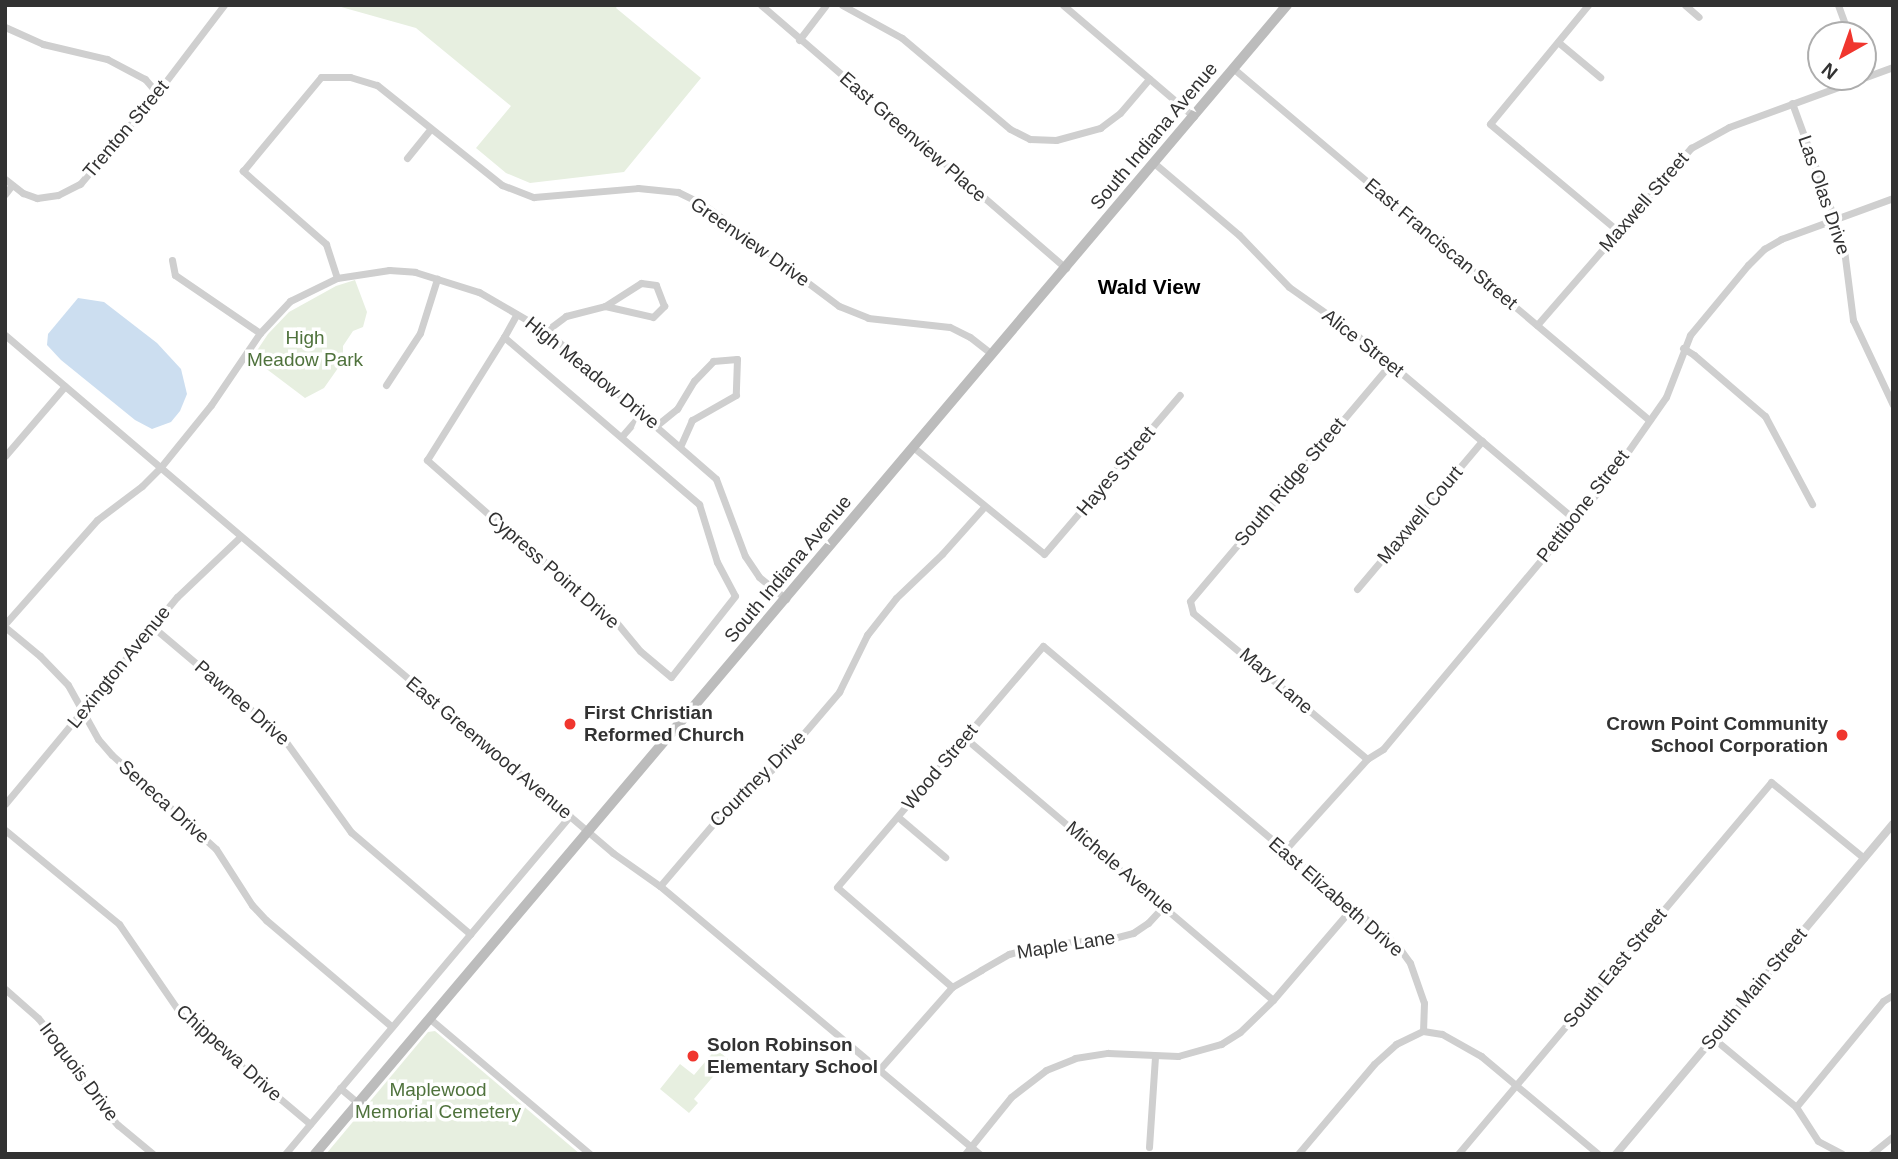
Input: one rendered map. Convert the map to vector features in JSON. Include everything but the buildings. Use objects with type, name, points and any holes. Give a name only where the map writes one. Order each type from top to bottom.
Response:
[{"type":"main road","name":"South Indiana Avenue","points":[[315,1154],[1287,5]]},
{"type":"street","name":"Trenton Street","points":[[5,179],[37,198],[58,195],[80,184],[157,93],[224,5]]},
{"type":"street","name":"East Greenview Place","points":[[761,5],[1066,268]]},
{"type":"street","points":[[799,40],[826,5]]},
{"type":"street","points":[[842,5],[902,38],[1010,129],[1030,139],[1056,140],[1100,128],[1120,113],[1149,79]]},
{"type":"street","points":[[1063,5],[1194,117]]},
{"type":"street","points":[[1588,5],[1490,124],[1618,232]]},
{"type":"street","points":[[1685,5],[1699,17]]},
{"type":"street","points":[[5,27],[43,44],[107,59],[145,79],[157,93]]},
{"type":"street","points":[[1558,42],[1600,77]]},
{"type":"street","name":"East Franciscan Street","points":[[1234,69],[1649,420]]},
{"type":"street","name":"Greenview Drive","points":[[337,278],[326,244],[243,172],[321,77],[350,77],[377,85],[502,185],[534,197],[638,188],[678,192],[703,204],[839,306],[868,318],[950,327],[970,337],[992,354]]},
{"type":"street","name":"Maxwell Street","points":[[1537,325],[1692,148],[1716,132],[1825,91]]},
{"type":"street","name":"Las Olas Drive","points":[[1793,103],[1846,253],[1853,320],[1893,405]]},
{"type":"street","points":[[407,159],[430,130]]},
{"type":"street","name":"Alice Street","points":[[1154,163],[1240,235],[1289,287],[1391,363],[1576,520]]},
{"type":"street","points":[[5,194],[12,185]]},
{"type":"street","name":"Pettibone Street","points":[[1284,851],[1367,759],[1383,749],[1576,520],[1666,397],[1683,348],[1695,329],[1764,249],[1781,239],[1893,198]]},
{"type":"street","points":[[172,260],[175,275],[260,333]]},
{"type":"street","name":"High Meadow Drive","points":[[5,626],[97,520],[142,486],[160,468],[211,404],[260,333],[290,301],[337,278],[389,270],[415,272],[479,292],[546,331],[681,445],[716,479],[745,556],[759,577],[786,599]]},
{"type":"street","points":[[386,385],[420,333],[437,279]]},
{"type":"street","points":[[546,331],[566,316],[605,306],[641,283],[656,285],[664,306],[653,317],[605,306]]},
{"type":"street","points":[[504,337],[517,314]]},
{"type":"street","name":"East Greenwood Avenue","points":[[5,335],[570,816],[660,886],[979,1154]]},
{"type":"street","name":"Cypress Point Drive","points":[[504,337],[622,436],[699,504],[717,562],[735,596],[671,677],[640,651],[611,616],[513,536],[427,460],[504,337]]},
{"type":"street","points":[[1683,348],[1695,355],[1765,416],[1812,504]]},
{"type":"street","points":[[657,425],[677,409],[694,381],[713,361],[737,359],[736,396],[692,420],[681,445]]},
{"type":"street","name":"South Ridge Street","points":[[1189,601],[1391,363]]},
{"type":"street","points":[[5,456],[65,386]]},
{"type":"street","name":"Hayes Street","points":[[984,507],[1044,554],[1052,548],[1180,395]]},
{"type":"street","points":[[622,436],[642,413]]},
{"type":"street","name":"Maxwell Court","points":[[1357,589],[1482,441]]},
{"type":"street","points":[[913,447],[984,507]]},
{"type":"street","name":"Courtney Drive","points":[[660,886],[724,811],[775,767],[839,692],[867,635],[896,598],[942,554],[984,507]]},
{"type":"street","name":"Lexington Avenue","points":[[5,804],[177,597],[240,537]]},
{"type":"street","name":"Mary Lane","points":[[1189,601],[1192,613],[1367,759]]},
{"type":"street","name":"Seneca Drive","points":[[5,626],[68,685],[82,713],[112,755],[216,849],[252,905],[266,920],[392,1027]]},
{"type":"street","name":"Pawnee Drive","points":[[153,627],[281,735],[351,832],[470,934]]},
{"type":"street","name":"Wood Street","points":[[952,987],[837,887],[1042,646]]},
{"type":"street","name":"East Elizabeth Drive","points":[[1042,646],[1397,945],[1410,963],[1424,1003],[1423,1031]]},
{"type":"street","name":"Michele Avenue","points":[[965,738],[1273,1000]]},
{"type":"street","name":"South East Street","points":[[1458,1154],[1771,782],[1864,859]]},
{"type":"street","points":[[285,1154],[570,816]]},
{"type":"street","points":[[898,817],[945,858]]},
{"type":"street","name":"South Main Street","points":[[1616,1154],[1893,824]]},
{"type":"street","name":"Chippewa Drive","points":[[5,830],[119,924],[183,1017],[310,1124]]},
{"type":"street","name":"Maple Lane","points":[[878,1071],[952,987],[1009,954],[1043,945],[1114,938],[1133,933],[1149,923],[1164,906]]},
{"type":"street","points":[[965,1154],[1011,1097],[1046,1070],[1075,1058],[1108,1053],[1178,1056],[1221,1044],[1240,1032],[1273,1000],[1351,909]]},
{"type":"street","name":"Iroquois Drive","points":[[5,989],[56,1040],[104,1110],[153,1154]]},
{"type":"street","points":[[1796,1107],[1883,1001],[1893,995]]},
{"type":"street","points":[[429,1018],[590,1154]]},
{"type":"street","points":[[1298,1154],[1374,1064],[1396,1044],[1423,1031],[1442,1034],[1463,1044],[1598,1154]]},
{"type":"street","points":[[1713,1038],[1796,1107],[1818,1141],[1842,1154]]},
{"type":"street","points":[[1149,1147],[1155,1056]]},
{"type":"street","points":[[340,1088],[358,1103]]},
{"type":"street","points":[[1871,1154],[1893,1136]]},
{"type":"green space","points":[[334,5],[618,5],[616,8],[701,78],[624,172],[530,183],[506,173],[476,148],[511,106],[416,28]]},
{"type":"green space","name":"High Meadow Park","points":[[355,280],[367,312],[363,327],[353,331],[343,346],[343,361],[324,388],[305,398],[252,358],[268,334],[289,312],[336,286]]},
{"type":"green space","name":"Maplewood Memorial Cemetery","points":[[435,1031],[580,1154],[326,1154],[428,1032]]},
{"type":"green space","points":[[716,1049],[728,1059],[694,1099],[698,1103],[689,1113],[660,1089],[680,1064],[694,1075]]},
{"type":"water","points":[[78,298],[104,302],[157,343],[181,369],[187,394],[180,411],[171,422],[152,429],[135,420],[61,360],[47,345],[48,334]]},
{"type":"place","name":"First Christian Reformed Church","points":[[570,724]]},
{"type":"place","name":"Crown Point Community School Corporation","points":[[1842,735]]},
{"type":"place","name":"Solon Robinson Elementary School","points":[[693,1056]]},
{"type":"district","name":"Wald View","points":[[1149,287]]}]
